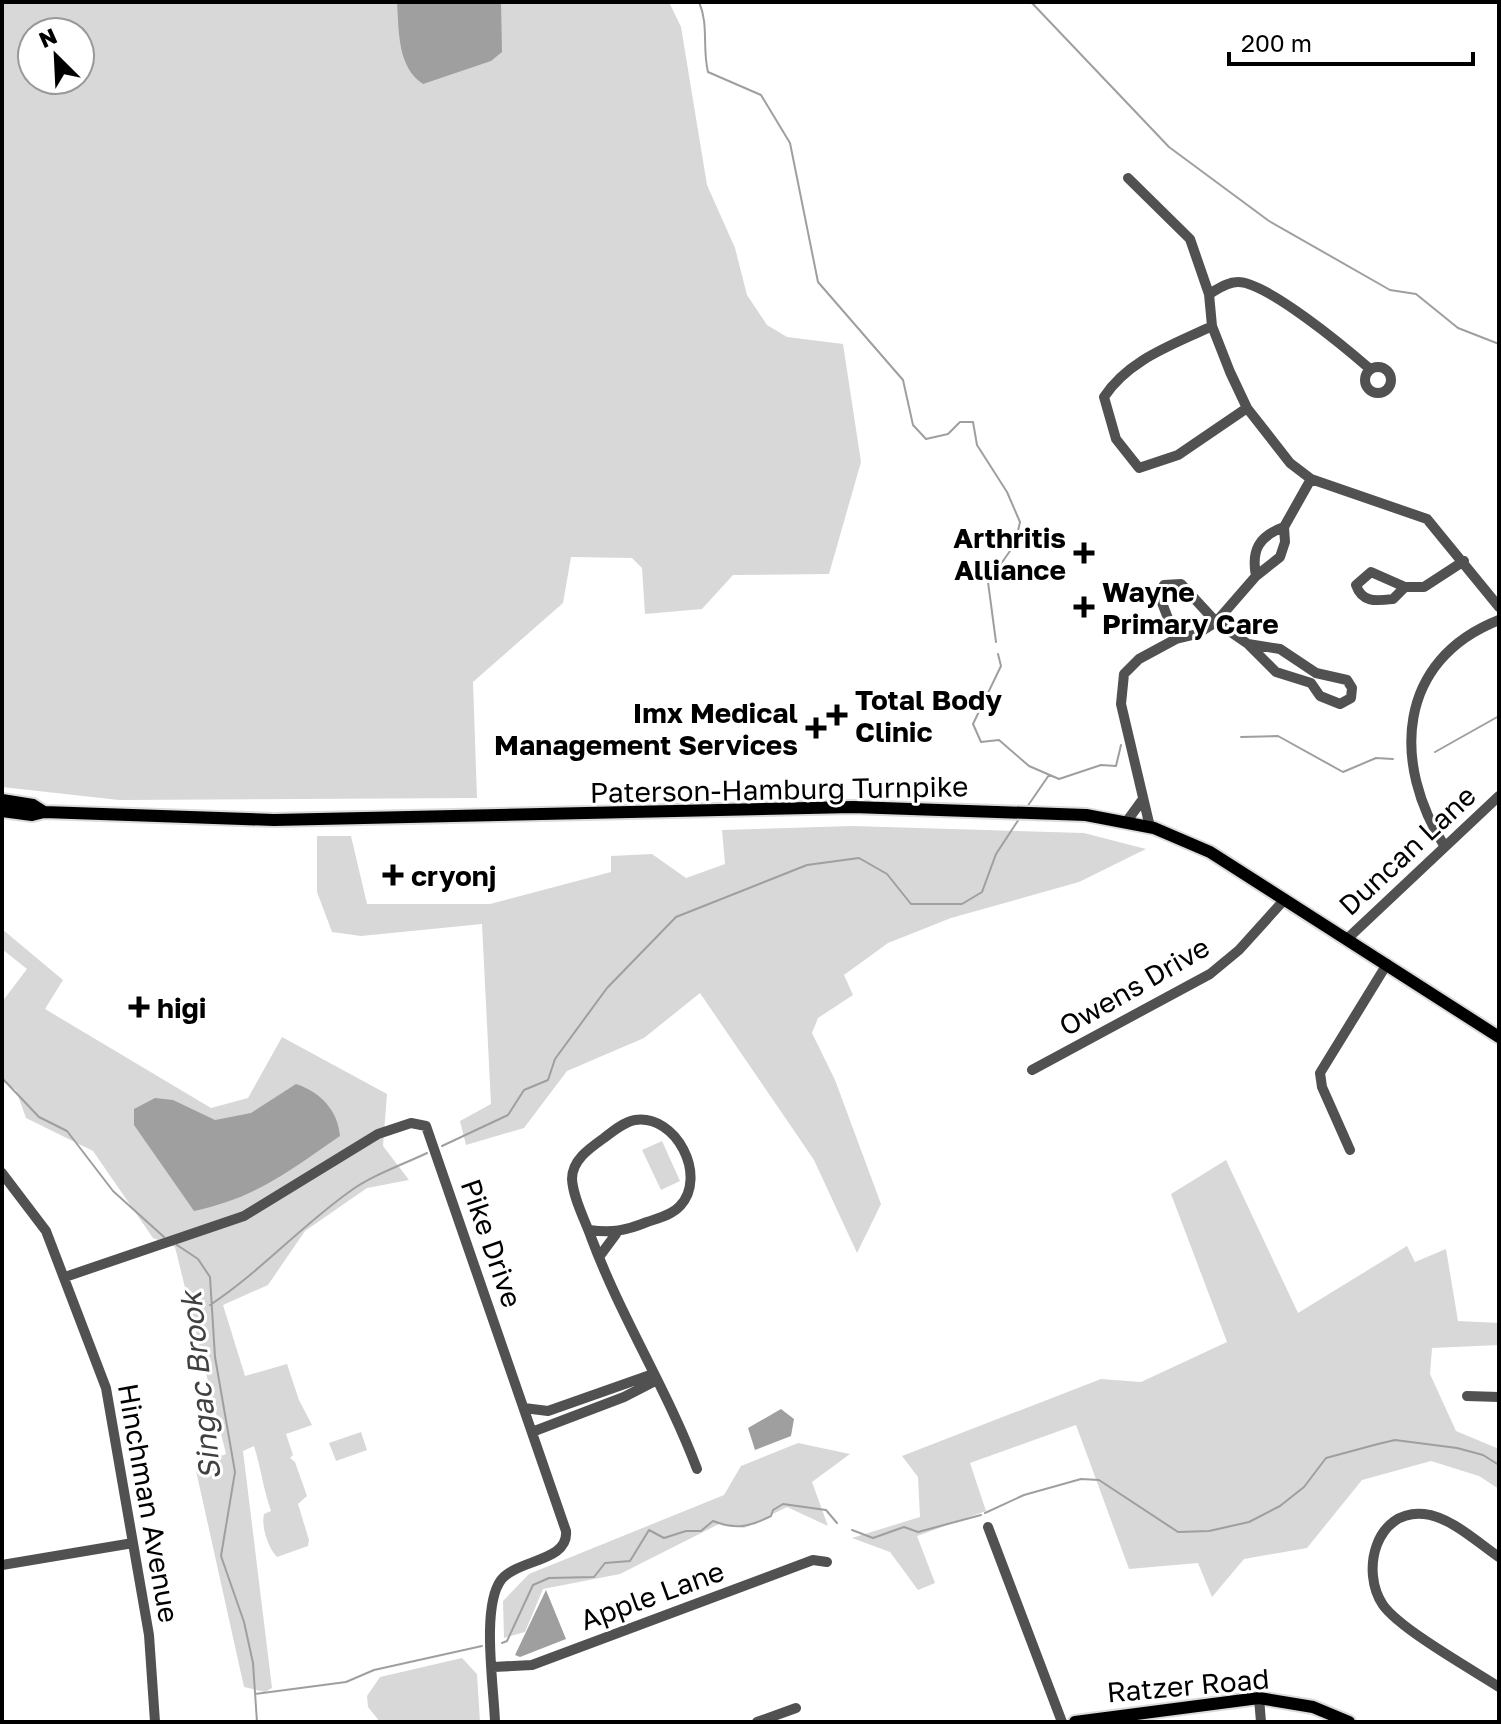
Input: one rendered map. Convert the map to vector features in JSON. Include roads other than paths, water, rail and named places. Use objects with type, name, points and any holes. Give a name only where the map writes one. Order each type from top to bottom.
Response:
[{"type":"main road","name":"Paterson-Hamburg Turnpike","points":[[2,800],[33,805],[44,812],[274,820],[588,816],[807,808],[1024,812],[1127,821],[1150,827],[1210,852],[1499,1037]]},
{"type":"main road","points":[[2,811],[32,815],[44,812]]},
{"type":"main road","name":"Ratzer Road","points":[[1075,1722],[1259,1698],[1313,1707],[1349,1722]]},
{"type":"street","points":[[1128,178],[1190,239],[1209,294],[1212,326],[1247,408],[1290,463],[1311,479],[1427,519],[1499,607]]},
{"type":"street","points":[[1209,294],[1240,282],[1269,294],[1370,369]]},
{"type":"street","points":[[1212,326],[1136,362],[1112,385],[1104,397],[1116,439],[1139,468],[1178,455],[1247,408]]},
{"type":"street","points":[[1150,827],[1121,704],[1124,674],[1139,659],[1176,639],[1197,634],[1216,622],[1256,576],[1280,557],[1285,542],[1284,527],[1311,479]]},
{"type":"street","points":[[1256,576],[1253,561],[1257,544],[1269,533],[1284,527]]},
{"type":"street","points":[[1405,587],[1424,587],[1464,561]]},
{"type":"street","points":[[1176,639],[1159,595],[1164,585],[1181,584],[1216,622],[1248,644],[1276,672],[1305,674],[1280,649],[1248,644]]},
{"type":"street","points":[[1445,847],[1429,822],[1416,783],[1410,740],[1417,696],[1436,665],[1457,642],[1471,631],[1499,620]]},
{"type":"street","name":"Duncan Lane","points":[[1347,939],[1499,796]]},
{"type":"street","points":[[1127,821],[1143,799]]},
{"type":"street","name":"Owens Drive","points":[[1032,1070],[1210,974],[1239,950],[1285,899]]},
{"type":"street","points":[[1350,1150],[1322,1087],[1320,1073],[1387,964]]},
{"type":"street","points":[[589,1230],[616,1234],[670,1214],[680,1206],[690,1190],[689,1159],[662,1125],[650,1120],[628,1122],[585,1151],[576,1164],[573,1186],[589,1230],[615,1300],[674,1410],[697,1469]]},
{"type":"street","name":"Pike Drive","points":[[65,1277],[244,1216],[378,1134],[411,1123],[423,1124],[429,1129],[566,1537],[560,1550],[516,1567],[497,1587],[491,1608],[495,1722]]},
{"type":"street","name":"Hinchman Avenue","points":[[2,1173],[46,1231],[110,1401],[154,1673],[155,1722]]},
{"type":"street","points":[[599,1257],[616,1234]]},
{"type":"street","points":[[524,1408],[548,1411],[655,1377]]},
{"type":"street","points":[[532,1432],[583,1412],[655,1377]]},
{"type":"street","points":[[1467,1396],[1499,1397]]},
{"type":"street","points":[[578,1401],[583,1412]]},
{"type":"street","points":[[1499,1557],[1445,1520],[1423,1514],[1409,1515],[1394,1522],[1381,1534],[1374,1550],[1373,1572],[1378,1595],[1388,1611],[1499,1687]]},
{"type":"street","points":[[988,1527],[1062,1722]]},
{"type":"street","points":[[2,1565],[133,1543]]},
{"type":"street","name":"Apple Lane","points":[[493,1667],[532,1665],[813,1560],[827,1562]]},
{"type":"street","points":[[1259,1698],[1261,1722]]},
{"type":"street","points":[[757,1722],[796,1708]]},
{"type":"waterway","points":[[699,2],[704,19],[708,72],[761,95],[790,143],[818,282],[903,380],[913,425],[926,439],[948,434],[960,422],[973,422],[977,445],[1007,492],[1020,522],[1015,544],[988,582],[996,642]]},
{"type":"waterway","points":[[1031,2],[1169,147],[1269,221],[1390,290],[1416,294],[1458,328],[1499,344]]},
{"type":"waterway","points":[[998,654],[1001,666],[973,724],[981,742],[999,740],[1029,766],[1059,779],[1101,765],[1116,766],[1121,745]]},
{"type":"waterway","points":[[1435,752],[1499,716]]},
{"type":"waterway","points":[[1241,737],[1278,736],[1343,772],[1376,758],[1393,759]]},
{"type":"waterway","points":[[1027,807],[1049,775]]},
{"type":"waterway","points":[[442,1146],[508,1115],[524,1090],[548,1080],[555,1059],[607,988],[676,917],[807,865],[859,858],[887,874],[911,904],[962,904],[982,892],[996,854],[1019,819]]},
{"type":"waterway","points":[[2,1078],[39,1117],[67,1131],[113,1191],[164,1237]]},
{"type":"waterway","points":[[210,1305],[349,1192],[377,1175],[427,1153]]},
{"type":"waterway","name":"Singac Brook","points":[[177,1245],[198,1259],[210,1277],[215,1357],[235,1472],[221,1556],[244,1622],[253,1663],[257,1722]]},
{"type":"waterway","points":[[985,1513],[1024,1495],[1081,1479],[1099,1480],[1178,1532],[1209,1531],[1249,1522],[1280,1506],[1304,1487],[1326,1458],[1395,1440],[1457,1448],[1483,1455],[1499,1465]]},
{"type":"waterway","points":[[502,1643],[507,1641],[533,1585],[549,1578],[594,1577],[605,1563],[630,1561],[649,1530],[664,1538],[686,1531],[701,1531],[713,1521],[729,1526],[749,1525],[771,1516],[773,1510],[783,1504],[826,1510],[837,1523]]},
{"type":"waterway","points":[[852,1530],[873,1538],[904,1527],[918,1532],[981,1515]]},
{"type":"waterway","points":[[255,1694],[346,1682],[374,1670],[482,1646]]},
{"type":"place","name":"Arthritis Alliance","points":[[1084,553]]},
{"type":"place","name":"Wayne Primary Care","points":[[1084,607]]},
{"type":"place","name":"Total Body Clinic","points":[[837,715]]},
{"type":"place","name":"Imx Medical Management Services","points":[[816,728]]},
{"type":"place","name":"cryonj","points":[[393,875]]},
{"type":"place","name":"higi","points":[[139,1007]]}]
